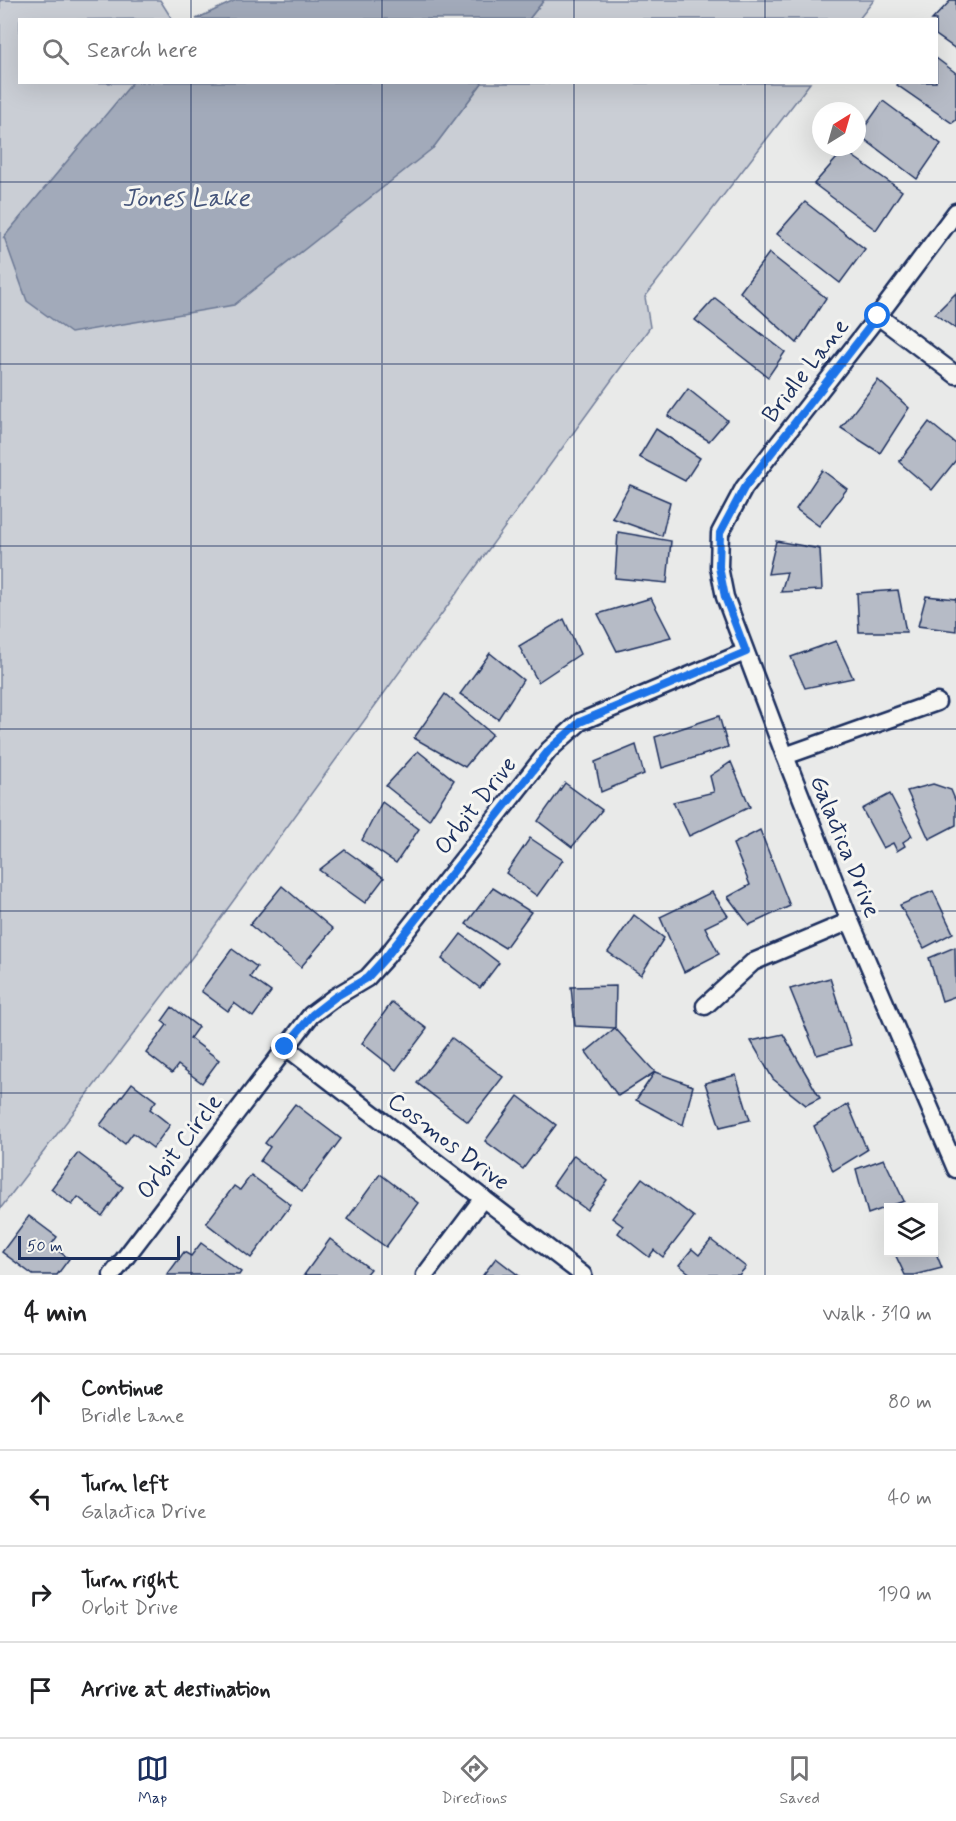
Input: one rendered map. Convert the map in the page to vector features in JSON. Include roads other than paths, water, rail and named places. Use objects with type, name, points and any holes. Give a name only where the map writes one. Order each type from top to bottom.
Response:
[{"type":"street","name":"Bridle Lane","points":[[720,533],[744,488],[956,212]]},
{"type":"street","points":[[878,316],[956,375]]},
{"type":"street","name":"Galactica Drive","points":[[720,533],[719,567],[725,597],[850,921],[956,1169]]},
{"type":"street","name":"Orbit Drive","points":[[285,1047],[312,1015],[335,997],[367,978],[549,750],[580,722],[746,652]]},
{"type":"street","points":[[785,756],[937,702]]},
{"type":"street","points":[[705,1006],[753,962],[850,921]]},
{"type":"street","name":"Cosmos Drive","points":[[285,1047],[583,1275]]},
{"type":"street","name":"Orbit Circle","points":[[112,1275],[285,1047]]},
{"type":"street","points":[[425,1275],[483,1198]]},
{"type":"water","points":[[236,0],[544,0],[530,18],[198,18]]},
{"type":"water","name":"Jones Lake","points":[[131,84],[481,84],[433,148],[234,305],[71,333],[27,301],[4,237]]}]
